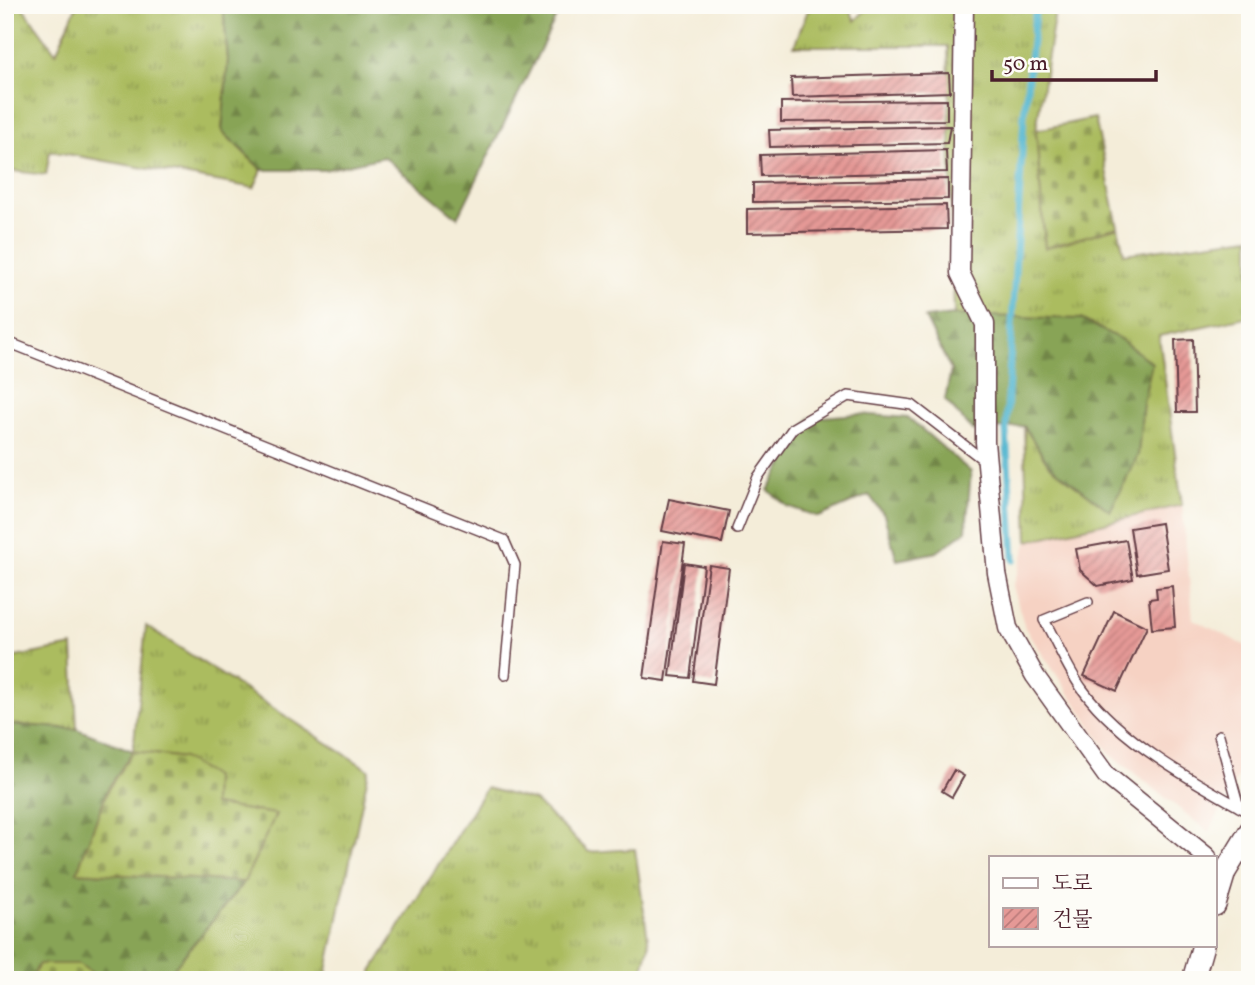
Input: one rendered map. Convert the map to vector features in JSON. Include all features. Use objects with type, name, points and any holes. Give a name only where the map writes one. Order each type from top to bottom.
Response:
[{"type":"street","points":[[964,5],[960,273],[985,324],[987,463],[996,573],[1008,628],[1035,676],[1106,775],[1206,856]]},
{"type":"street","points":[[1216,897],[1220,867],[1250,831]]},
{"type":"street","points":[[1193,980],[1203,946]]},
{"type":"lane","points":[[5,341],[504,540],[515,565],[505,676]]},
{"type":"lane","points":[[737,529],[758,477],[793,428],[848,396],[912,405],[987,463]]},
{"type":"lane","points":[[1088,602],[1044,620],[1082,690],[1119,730],[1211,792],[1250,813]]},
{"type":"lane","points":[[1219,735],[1239,807]]},
{"type":"shaded area","points":[[1182,505],[1193,619],[1250,648],[1250,753],[1209,832],[1110,754],[1025,628],[1013,587],[1028,541]]},
{"type":"green space","points":[[5,5],[21,5],[56,53],[77,5],[223,5],[228,60],[222,131],[262,170],[254,188],[50,151],[46,175],[5,170]]},
{"type":"green space","points":[[223,5],[562,5],[458,218],[384,157],[324,170],[262,170],[222,131],[228,60]]},
{"type":"green space","points":[[810,5],[848,5],[855,21],[870,5],[1056,5],[1036,130],[1045,248],[1118,227],[1124,254],[1250,237],[1250,316],[1159,336],[1182,505],[1028,541],[1024,426],[1049,465],[1143,402],[1151,363],[1032,318],[954,315],[948,46],[794,46]]},
{"type":"green space","points":[[1095,118],[1118,227],[1045,248],[1036,130]]},
{"type":"green space","points":[[954,315],[1081,319],[1120,339],[1152,363],[1143,402],[1138,455],[1110,511],[1049,465],[1024,426],[973,431],[945,400],[951,370],[925,318]]},
{"type":"green space","points":[[858,414],[909,418],[971,472],[966,531],[937,552],[897,560],[884,515],[869,495],[819,517],[787,506],[768,490],[810,418]]},
{"type":"green space","points":[[146,626],[369,770],[325,980],[164,980],[244,882],[275,814],[213,805],[183,758],[133,751]]},
{"type":"green space","points":[[73,646],[77,729],[5,724],[5,659]]},
{"type":"green space","points":[[5,724],[77,729],[133,751],[108,789],[77,872],[244,882],[164,980],[102,980],[79,964],[39,964],[31,980],[5,980]]},
{"type":"green space","points":[[133,751],[183,758],[214,777],[213,805],[276,814],[244,882],[77,872],[108,789]]},
{"type":"green space","points":[[486,788],[535,801],[589,852],[635,849],[649,946],[640,980],[373,980],[372,971]]},
{"type":"green space","points":[[39,964],[79,964],[102,980],[31,980]]},
{"type":"building","points":[[949,73],[950,92],[792,97],[791,78]]},
{"type":"building","points":[[947,100],[947,120],[781,122],[781,102]]},
{"type":"building","points":[[950,126],[947,143],[770,147],[769,130]]},
{"type":"building","points":[[946,150],[947,172],[761,176],[760,155]]},
{"type":"building","points":[[948,179],[948,199],[753,202],[753,183]]},
{"type":"building","points":[[946,205],[947,229],[747,233],[747,209]]},
{"type":"building","points":[[1193,339],[1195,412],[1177,412],[1175,340]]},
{"type":"building","points":[[669,499],[729,511],[722,543],[662,531]]},
{"type":"building","points":[[1161,523],[1168,569],[1137,574],[1130,528]]},
{"type":"building","points":[[1126,540],[1133,579],[1098,586],[1080,570],[1076,549]]},
{"type":"building","points":[[663,541],[685,544],[666,681],[644,678]]},
{"type":"building","points":[[684,563],[704,566],[690,678],[670,676]]},
{"type":"building","points":[[709,565],[729,568],[714,684],[693,681]]},
{"type":"building","points":[[1172,586],[1175,627],[1152,629],[1149,599],[1157,598],[1156,588]]},
{"type":"building","points":[[1114,611],[1147,627],[1117,691],[1084,676]]},
{"type":"building","points":[[954,770],[964,776],[952,797],[942,791]]},
{"type":"waterway","points":[[1014,560],[1006,430],[1024,115],[1036,5]]}]
